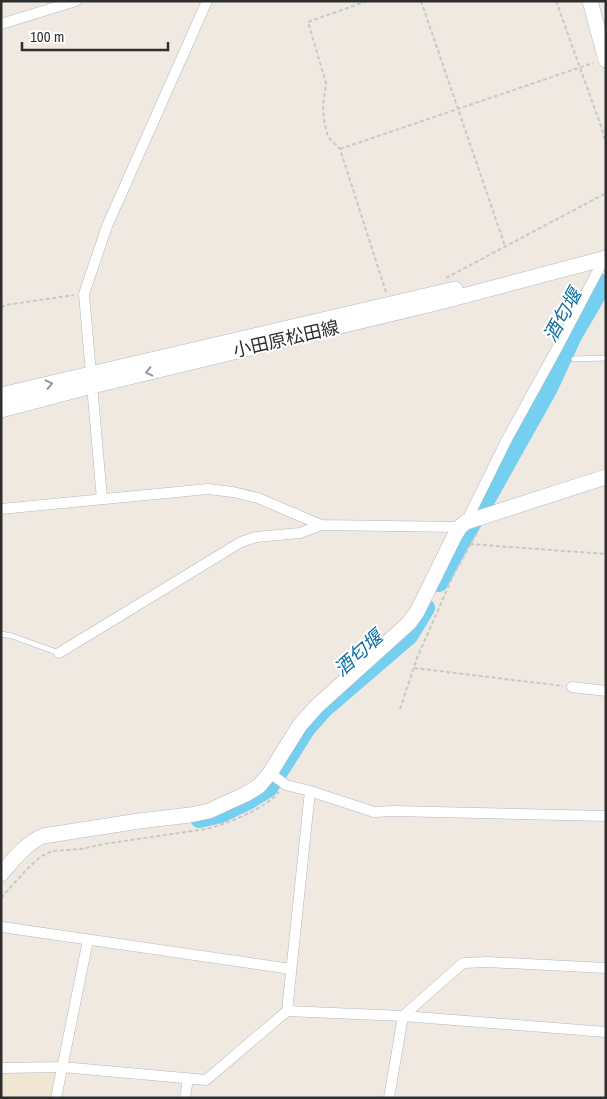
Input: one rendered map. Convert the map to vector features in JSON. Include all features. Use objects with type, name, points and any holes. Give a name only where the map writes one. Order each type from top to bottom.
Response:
[{"type":"main road","points":[[590,1],[599,61]]},
{"type":"main road","name":"小田原松田線","points":[[1,395],[91,380],[440,302],[605,258]]},
{"type":"main road","name":"小田原松田線","points":[[1,410],[91,380],[390,303],[447,290],[570,268]]},
{"type":"main road","points":[[1,874],[25,847],[34,840],[44,836],[190,815],[210,810],[260,786],[300,725],[317,706],[409,623],[417,612],[454,537],[463,525],[606,477]]},
{"type":"street","points":[[1,24],[76,1]]},
{"type":"street","points":[[102,499],[84,294],[107,226],[208,1]]},
{"type":"street","points":[[1,509],[208,490],[234,492],[258,498],[321,524],[463,525],[507,439],[605,258]]},
{"type":"street","points":[[59,653],[241,542],[256,537],[300,533],[321,524]]},
{"type":"street","points":[[572,687],[606,691]]},
{"type":"street","points":[[270,773],[286,785],[374,812],[606,816]]},
{"type":"street","points":[[287,1011],[310,792]]},
{"type":"street","points":[[2,927],[291,969]]},
{"type":"street","points":[[56,1098],[88,940]]},
{"type":"street","points":[[388,1098],[403,1016],[463,963],[487,962],[606,968]]},
{"type":"street","points":[[1,1068],[62,1067],[206,1080],[287,1011],[403,1016],[606,1032]]},
{"type":"street","points":[[185,1098],[188,1078]]},
{"type":"lane","points":[[574,359],[606,358]]},
{"type":"lane","points":[[1,634],[12,636],[59,653]]},
{"type":"path","points":[[367,1],[308,22],[326,83],[323,106],[328,137],[340,149],[390,303]]},
{"type":"path","points":[[421,1],[505,246]]},
{"type":"path","points":[[556,1],[602,129],[606,146]]},
{"type":"path","points":[[340,149],[599,61]]},
{"type":"path","points":[[447,290],[446,277],[606,193]]},
{"type":"path","points":[[1,307],[84,294]]},
{"type":"path","points":[[400,709],[414,668],[453,576],[470,544],[489,515]]},
{"type":"path","points":[[470,544],[606,554]]},
{"type":"path","points":[[414,668],[572,687]]},
{"type":"path","points":[[1,898],[40,856],[52,851],[81,849],[221,825],[260,807],[276,796],[286,785]]},
{"type":"shaded area","points":[[57,1071],[53,1098],[1,1098],[1,1072]]},
{"type":"waterway","name":"酒匂堰","points":[[439,583],[549,388],[573,336],[604,283]]},
{"type":"waterway","name":"酒匂堰","points":[[199,819],[221,814],[269,788],[307,728],[324,709],[409,636],[426,608]]}]
